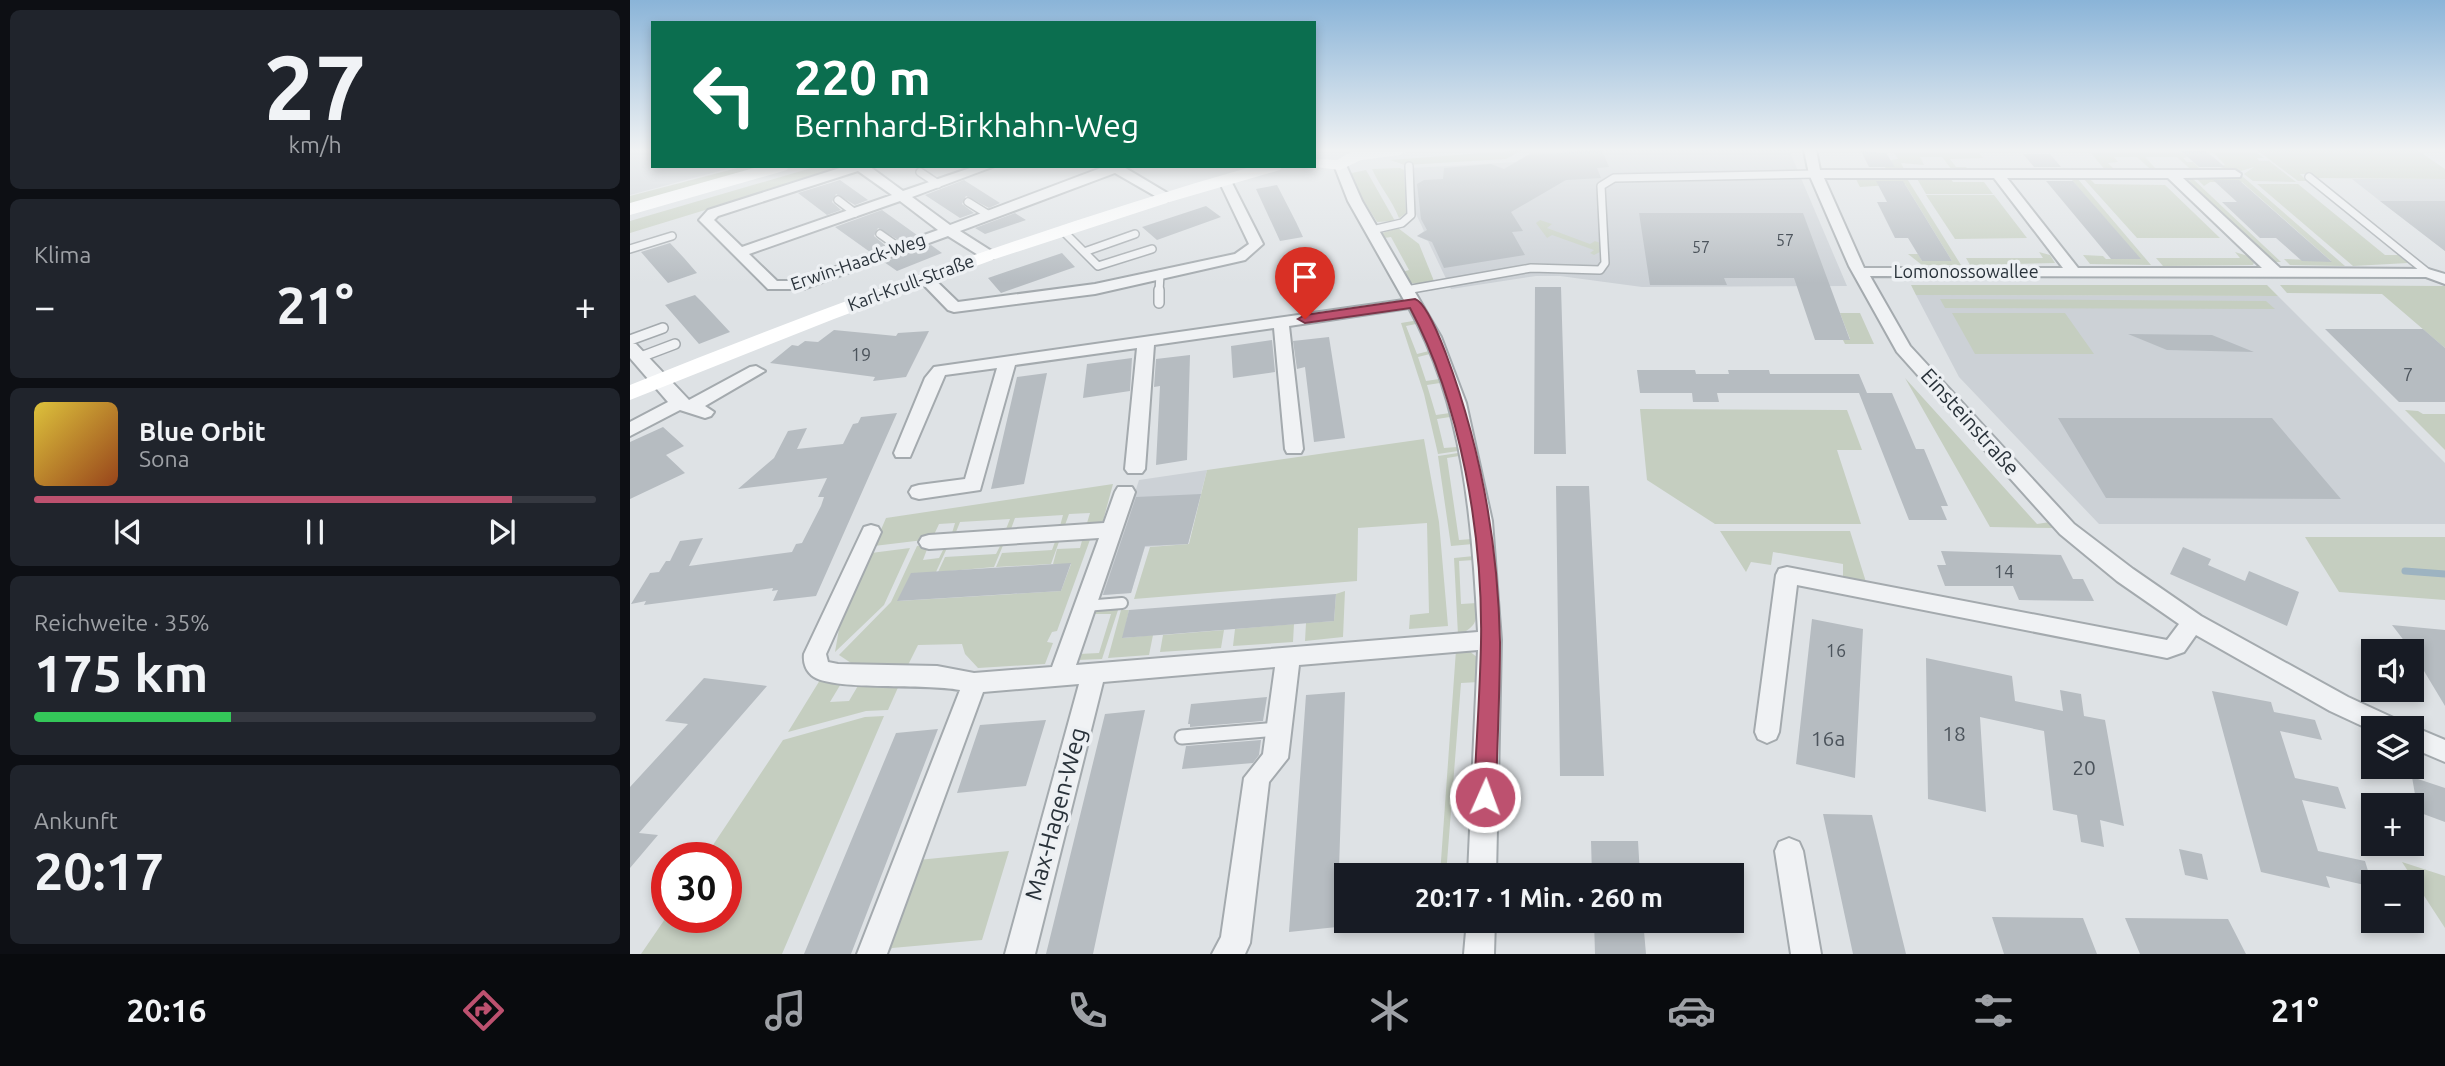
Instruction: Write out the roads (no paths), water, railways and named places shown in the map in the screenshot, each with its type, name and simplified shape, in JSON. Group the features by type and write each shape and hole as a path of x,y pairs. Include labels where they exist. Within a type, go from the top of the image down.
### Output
{"street":[{"path":"630,209 681,195"},
{"name":"Erwin-Haack-Weg","path":"771,195 713,213 706,220 773,286 785,288 819,279 1042,195"},
{"name":"Erwin-Haack-Weg","path":"898,195 988,255"},
{"path":"739,253 908,195"},
{"path":"1163,195 1167,197"},
{"name":"Karl-Krull-Straße","path":"630,393 988,255 1176,195"},
{"path":"925,278 954,307 1095,289 1240,257 1255,244 1231,195"},
{"path":"1348,195 1355,201 1433,337 1457,403 1482,522 1490,640 1482,863"},
{"name":"Einsteinstraße","path":"1826,195 1858,272 1903,348 2067,529 2125,575 2193,622 2365,716"},
{"name":"Lomonossowallee","path":"2013,195 2073,271"},
{"path":"2193,195 2276,273"},
{"name":"Lomonossowallee","path":"1858,272 2428,273"},
{"path":"2428,273 2445,279"},
{"path":"903,453 936,374 946,370 1281,322 1410,297"},
{"path":"1281,322 1294,449"},
{"path":"1135,469 1146,342"},
{"path":"634,353 658,380 691,407"},
{"path":"919,492 973,485 1007,362"},
{"path":"630,430 691,407 756,371"},
{"path":"1060,677 1125,492"},
{"path":"929,542 1111,530"},
{"path":"871,532 815,654 815,663 821,670 838,674 937,676 974,683 1490,640"},
{"path":"1767,732 1787,575 2168,649 2176,646 2193,622"},
{"path":"1227,954 1235,943 1257,778 1275,758 1288,657"},
{"name":"Max-Hagen-Weg","path":"1020,954 1093,674"},
{"path":"873,954 974,683"},
{"path":"2424,742 2445,751"},
{"path":"1789,851 1806,954"},
{"path":"1479,954 1480,933"}],"lane":[{"path":"1372,230 1402,223 1411,215 1410,195"},
{"path":"1410,297 1531,268 1600,270 1605,263 1601,195"},
{"path":"2331,195 2428,273"},
{"path":"838,200 855,213"},
{"path":"968,202 989,215"},
{"path":"1063,230 1095,265 1102,266 1152,249"},
{"path":"880,234 900,248"},
{"path":"1084,252 1135,234"},
{"path":"630,250 672,236"},
{"path":"1159,303 1160,274"},
{"path":"630,340 663,328"},
{"path":"634,353 675,344"},
{"path":"1085,606 1122,603"},
{"path":"1182,737 1279,729"}],"waterway":[{"path":"2405,571 2445,574"}]}
